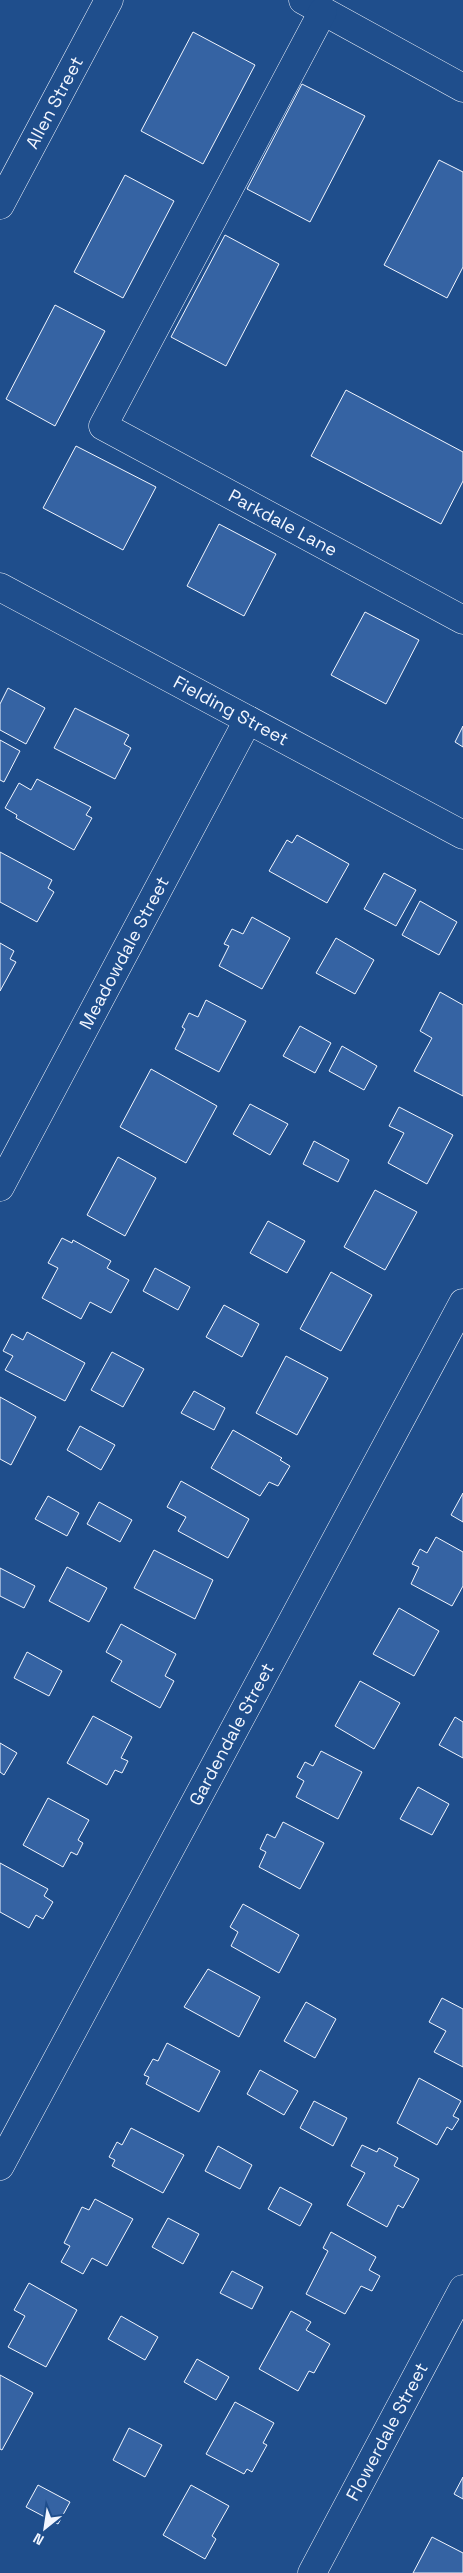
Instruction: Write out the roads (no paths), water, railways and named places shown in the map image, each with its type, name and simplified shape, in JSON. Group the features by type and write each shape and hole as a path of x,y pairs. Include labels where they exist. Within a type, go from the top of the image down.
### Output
{"street":[{"name":"Allen Street","path":"0,205 109,0"},
{"path":"313,6 463,88"},
{"name":"Parkdale Lane","path":"313,6 103,426 463,620"},
{"name":"Fielding Street","path":"0,587 463,835"},
{"name":"Meadowdale Street","path":"0,1187 248,720"},
{"name":"Gardendale Street","path":"0,2166 463,1303"},
{"name":"Flowerdale Street","path":"312,2573 463,2289"}]}
